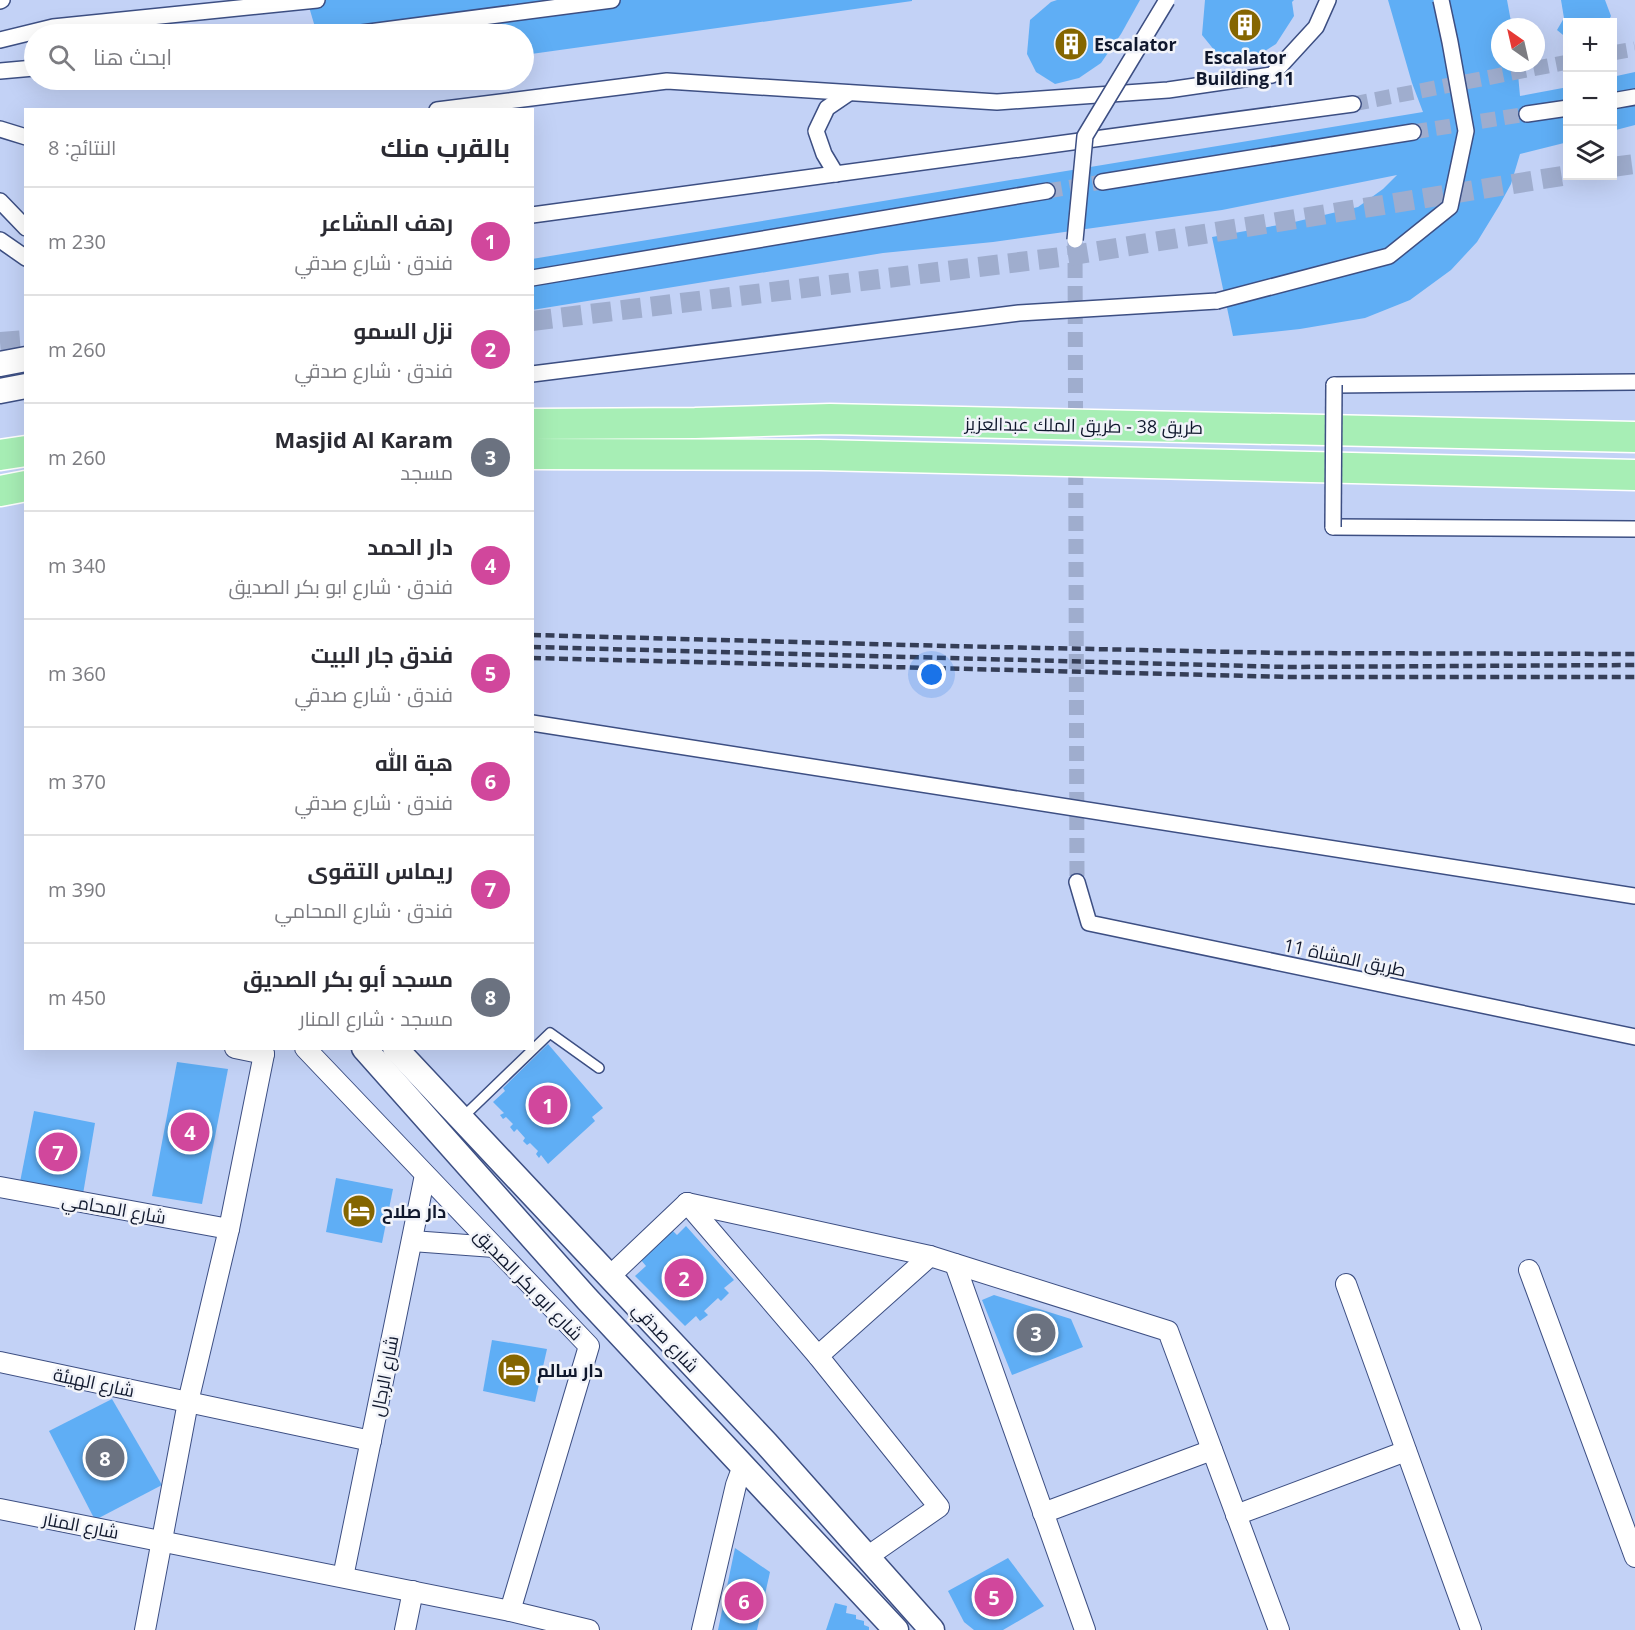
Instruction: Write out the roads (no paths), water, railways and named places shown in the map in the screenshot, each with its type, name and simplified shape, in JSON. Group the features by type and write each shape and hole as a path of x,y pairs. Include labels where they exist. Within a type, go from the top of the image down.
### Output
{"main road":[{"name":"طريق 38 - طريق الملك عبدالعزيز","path":"534,424 830,419 1635,437"},
{"path":"0,455 24,451"},
{"name":"طريق 38 - طريق الملك عبدالعزيز","path":"534,454 820,455 1635,475"},
{"path":"0,491 24,486"}],"street":[{"path":"82,24 317,0"},
{"path":"430,24 612,0"},
{"path":"1075,240 1085,136 1167,0"},
{"path":"453,108 667,81 997,102 1168,90 1272,75 1316,27 1328,0"},
{"path":"534,374 1018,313 1216,301 1389,256 1450,207 1466,131 1441,0"},
{"path":"0,39 24,34"},
{"path":"0,71 24,69"},
{"path":"836,174 824,154 816,131 827,108 849,93"},
{"path":"1617,100 1635,97"},
{"path":"534,215 1353,104"},
{"path":"1527,114 1563,109"},
{"path":"0,129 24,136"},
{"path":"1102,182 1413,132"},
{"path":"534,278 1047,191"},
{"path":"0,201 24,226"},
{"path":"0,240 24,257"},
{"path":"0,364 24,359"},
{"path":"1635,382 1334,385 1334,527 1635,529"},
{"path":"0,391 24,386"},
{"path":"534,723 1635,897"},
{"name":"طريق المشاة 11","path":"1077,882 1089,923 1635,1037"},
{"path":"145,1630 188,1402 270,1052 252,1050"},
{"name":"شارع ابو بكر الصديق","path":"307,1050 589,1346 510,1611"},
{"name":"شارع صدقي","path":"366,1050 587,1299 896,1630"},
{"name":"شارع صدقي","path":"397,1050 766,1443 932,1630"},
{"name":"شارع الرجال","path":"343,1577 425,1175"},
{"name":"شارع المحامي","path":"0,1187 229,1229"},
{"path":"587,1299 687,1203"},
{"path":"687,1203 930,1256 1168,1331 1279,1630"},
{"path":"687,1203 818,1356 939,1507 867,1557"},
{"path":"412,1241 494,1247"},
{"path":"818,1356 930,1256"},
{"path":"955,1264 1084,1630"},
{"path":"1529,1270 1635,1557"},
{"path":"1346,1284 1471,1630"},
{"name":"شارع الهيئة","path":"0,1362 371,1441"},
{"path":"702,1630 736,1485 743,1466 766,1443"},
{"path":"1043,1513 1212,1450"},
{"path":"1236,1515 1406,1451"},
{"name":"شارع المنار","path":"0,1509 413,1591 589,1630"},
{"path":"405,1630 413,1591"}],"lane":[{"path":"534,1048 550,1033 599,1068"},
{"path":"461,1119 532,1050"}],"tunnel":[{"path":"1617,52 1635,49"},
{"path":"1353,104 1563,63"},
{"path":"1413,132 1527,114"},
{"path":"1617,166 1635,164"},
{"path":"534,321 1061,257 1563,176"},
{"path":"1047,191 1102,182"},
{"path":"1075,240 1077,882"},
{"path":"0,342 24,340"}],"railway":[{"path":"534,635 1287,653 1635,654"},
{"path":"534,647 1288,667 1635,665"},
{"path":"534,658 1290,677 1635,677"}],"place":[{"name":"Escalator Building 11","path":"1245,25"},
{"name":"Escalator","path":"1071,44"},
{"name":"رهف المشاعر","path":"548,1105"},
{"name":"دار الحمد","path":"190,1132"},
{"name":"ريماس التقوى","path":"58,1152"},
{"name":"دار صلاح","path":"359,1211"},
{"name":"نزل السمو","path":"684,1278"},
{"name":"Masjid Al Karam","path":"1036,1333"},
{"name":"دار سالم","path":"514,1370"},
{"name":"مسجد أبو بكر الصديق","path":"105,1458"},
{"name":"فندق جار البيت","path":"994,1597"},
{"name":"هبة الله","path":"744,1601"}]}
